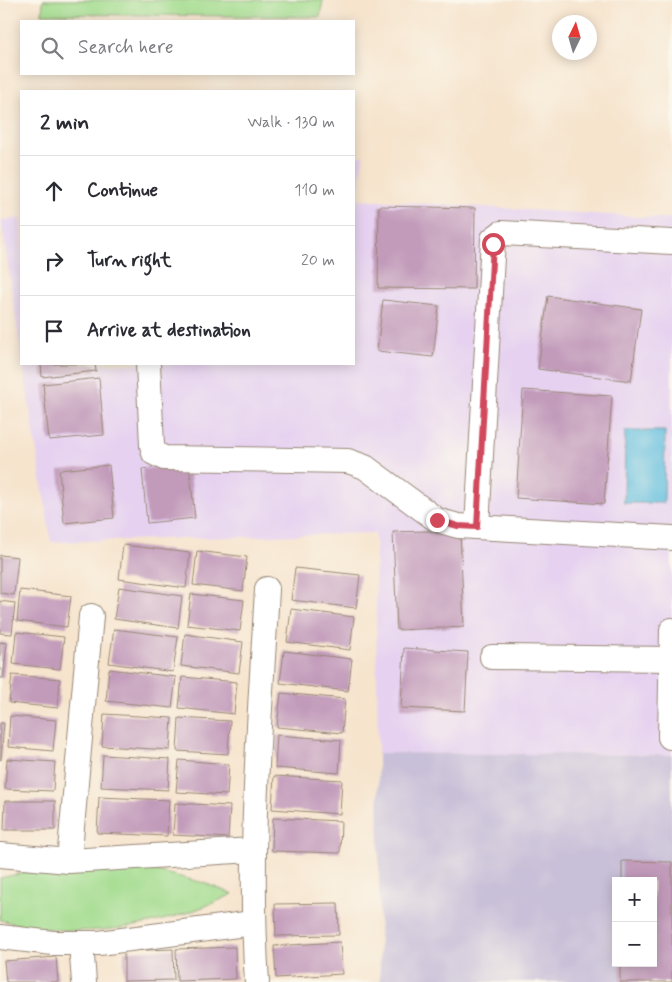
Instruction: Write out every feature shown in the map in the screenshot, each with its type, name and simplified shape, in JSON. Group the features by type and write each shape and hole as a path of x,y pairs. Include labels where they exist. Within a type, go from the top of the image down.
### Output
{"lane":[{"path":"477,527 493,239 500,233 672,242"},
{"path":"148,365 154,453 164,458 348,461 365,466 437,520 458,526 672,538"},
{"path":"257,982 253,923 253,850 267,589"},
{"path":"69,861 90,616"},
{"path":"670,738 672,630"},
{"path":"492,657 672,659"},
{"path":"0,855 69,861 253,850"},
{"path":"0,937 53,943 99,943 253,923"},
{"path":"81,943 84,982"}],"shaded area":[{"path":"355,156 363,156 357,199 672,219 672,755 378,753 375,533 51,542 23,365 355,365"},
{"path":"20,218 20,345 1,220"},
{"path":"378,753 672,755 672,982 380,982"}],"green space":[{"path":"43,0 323,0 320,17 42,14"},
{"path":"55,866 145,868 204,883 233,894 176,916 148,924 119,928 60,930 0,920 0,878"}],"water":[{"path":"625,431 665,431 664,503 624,503"}],"building":[{"path":"379,206 475,208 474,289 378,288"},
{"path":"548,296 641,309 631,381 538,369"},
{"path":"383,300 439,306 433,357 377,351"},
{"path":"41,365 95,365 96,371 42,377"},
{"path":"99,378 104,435 49,440 43,384"},
{"path":"523,390 612,396 604,504 516,498"},
{"path":"189,464 195,518 147,523 142,469"},
{"path":"109,465 114,518 64,523 59,470"},
{"path":"460,530 464,627 397,630 393,532"},
{"path":"123,545 190,553 186,588 119,579"},
{"path":"197,551 247,557 243,591 193,585"},
{"path":"0,555 18,557 14,595 0,593"},
{"path":"295,568 360,575 356,608 291,600"},
{"path":"119,587 182,596 178,628 114,619"},
{"path":"20,590 71,596 67,627 17,621"},
{"path":"191,594 244,600 240,631 187,625"},
{"path":"0,601 15,603 12,634 0,633"},
{"path":"291,609 354,617 350,650 287,642"},
{"path":"114,629 178,637 173,672 109,663"},
{"path":"16,632 64,637 60,669 13,664"},
{"path":"185,634 243,642 239,673 181,666"},
{"path":"0,642 7,643 3,678 0,678"},
{"path":"404,648 468,652 465,711 401,708"},
{"path":"284,651 352,659 348,691 280,683"},
{"path":"109,669 176,677 172,708 106,701"},
{"path":"12,675 60,679 58,708 9,703"},
{"path":"182,677 237,682 234,714 179,708"},
{"path":"281,693 345,699 342,733 277,727"},
{"path":"104,714 172,718 170,750 102,746"},
{"path":"10,716 56,720 53,751 8,747"},
{"path":"179,718 230,721 228,754 177,751"},
{"path":"0,723 4,723 1,760 0,760"},
{"path":"277,735 341,740 339,773 275,768"},
{"path":"103,755 170,759 168,790 101,787"},
{"path":"7,759 55,762 53,791 5,789"},
{"path":"179,760 229,764 227,795 176,792"},
{"path":"274,776 342,780 340,814 272,809"},
{"path":"99,797 169,800 167,836 97,833"},
{"path":"5,801 55,801 55,830 4,830"},
{"path":"175,803 230,806 228,838 173,835"},
{"path":"273,818 341,821 340,853 272,851"},
{"path":"622,861 672,862 672,982 620,982 620,967 657,967 657,877 622,877"},
{"path":"338,903 339,935 276,936 275,904"},
{"path":"340,942 342,974 276,978 274,946"},
{"path":"235,947 236,979 177,981 176,949"},
{"path":"173,949 174,980 124,981 124,951"},
{"path":"56,957 58,982 6,982 4,961"}],"route":[{"path":"437,520 458,526 477,527 493,244"}]}
